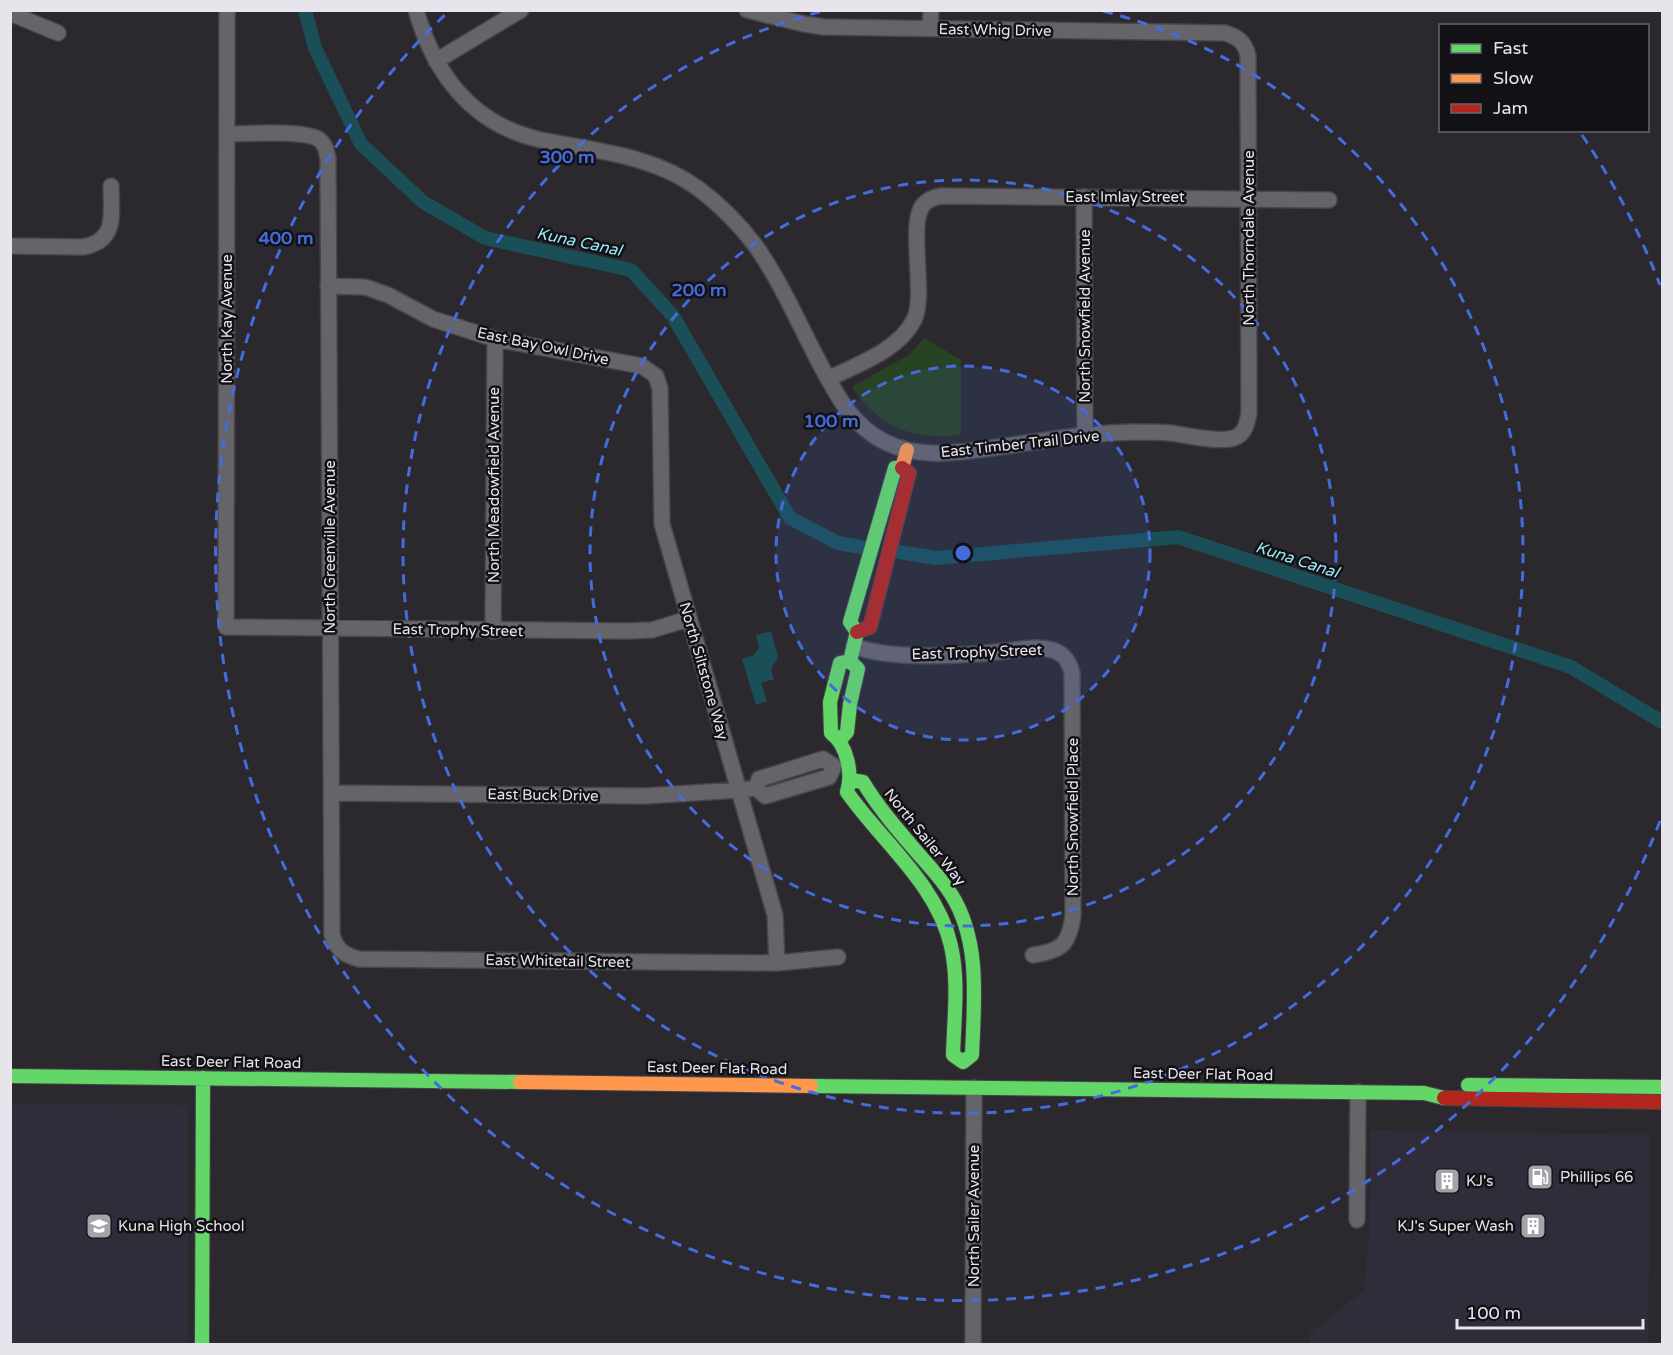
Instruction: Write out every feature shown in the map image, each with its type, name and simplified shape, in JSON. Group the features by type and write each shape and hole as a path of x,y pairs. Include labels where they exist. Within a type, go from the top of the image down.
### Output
{"main road":[{"name":"North Sailer Way","path":"902,468 907,450"},
{"name":"North Sailer Way","path":"840,740 831,733 830,702 840,663 854,646 870,627 909,473 902,468 895,468 850,622 854,646 858,669 850,704 848,732 840,740 840,764 851,780 862,782 872,799 940,879 963,918 969,938 973,976 972,1055 963,1062 968,1088"},
{"name":"East Deer Flat Road","path":"10,1076 1424,1093 1450,1099 1662,1102"},
{"path":"202,1344 203,1078"},
{"name":"East Deer Flat Road","path":"1424,1093 1452,1085 1662,1087"}],"street":[{"name":"North Kay Avenue","path":"226,10 226,627"},
{"name":"East Timber Trail Drive","path":"416,10 423,36 450,84 469,104 490,119 512,131 536,138 640,160 673,174 697,188 723,209 755,246 842,404 864,430 887,444 922,453 947,454 1085,435 1131,432 1231,439 1241,435"},
{"path":"436,61 521,10"},
{"path":"930,29 931,10"},
{"name":"East Whig Drive","path":"753,11 824,27 1225,33 1242,41"},
{"path":"10,13 58,33"},
{"name":"North Thorndale Avenue","path":"1241,435 1249,413 1248,56 1242,41"},
{"name":"North Greenville Avenue","path":"227,134 304,134 322,141 327,150 332,935 341,952"},
{"path":"10,246 83,247 102,241 111,223 111,186"},
{"name":"East Imlay Street","path":"828,379 890,347 904,334 915,318 918,300 918,220 924,204 942,195 1329,200"},
{"name":"North Snowfield Avenue","path":"1084,197 1085,435"},
{"name":"East Bay Owl Drive","path":"328,286 365,287 388,295 433,319 495,339 642,366 656,376"},
{"name":"North Meadowfield Avenue","path":"493,631 495,339"},
{"name":"North Siltstone Way","path":"656,376 660,389 662,524 775,915 777,963"},
{"name":"East Trophy Street","path":"226,627 641,631 688,619"},
{"name":"East Trophy Street","path":"854,646 892,655 976,654 1043,648 1064,655"},
{"name":"North Snowfield Place","path":"1032,955 1052,953 1064,945 1071,933 1073,916 1072,673 1064,655"},
{"name":"East Buck Drive","path":"331,793 645,796 756,788 759,779 823,759 840,764"},
{"name":"East Whitetail Street","path":"341,952 359,959 777,963 838,957"},
{"name":"North Sailer Avenue","path":"968,1088 973,1344"},
{"path":"1357,1220 1358,1092"}],"shaded area":[{"name":"Kuna High School","path":"11,1103 186,1105 188,1107 188,1344 11,1344"},
{"path":"1370,1130 1651,1135 1648,1344 1309,1344 1309,1334 1363,1291 1369,1242"}],"green space":[{"path":"924,338 961,360 961,435 927,435 900,429 887,423 876,414 853,389 853,386 910,354"}],"water":[{"path":"771,631 778,657 771,670 774,679 761,683 767,701 756,705 742,659 754,655 759,647 756,635"}],"waterway":[{"name":"Kuna Canal","path":"305,10 315,48 361,144 423,202 485,238 631,270 673,316 790,518 838,543 861,547"},
{"name":"Kuna Canal","path":"899,552 936,558 1178,537 1571,667 1662,722"}],"traffic: fast":[{"path":"850,661 857,632 850,622 895,468 902,468"},
{"path":"850,661 840,663 830,702 831,733 837,738 845,752 849,768 847,792 921,883 944,924 951,946 955,973 953,1055 963,1062"},
{"path":"840,740 847,732 850,704 858,669 850,661"},
{"path":"851,780 863,782 888,818 943,882 961,912 974,972 972,1055 963,1062"},
{"path":"10,1076 520,1082"},
{"path":"202,1344 203,1078"},
{"path":"1468,1085 1662,1087"},
{"path":"811,1086 1424,1093 1444,1098"}],"traffic: slow":[{"path":"902,468 907,450"},
{"path":"520,1082 811,1086"}],"traffic: jam":[{"path":"857,632 870,627 909,473 902,468"},
{"path":"1444,1098 1662,1102"}],"place":[{"name":"Phillips 66","path":"1540,1177"},
{"name":"KJ's","path":"1447,1181"},
{"name":"Kuna High School","path":"99,1226"},
{"name":"KJ's Super Wash","path":"1533,1226"}]}
